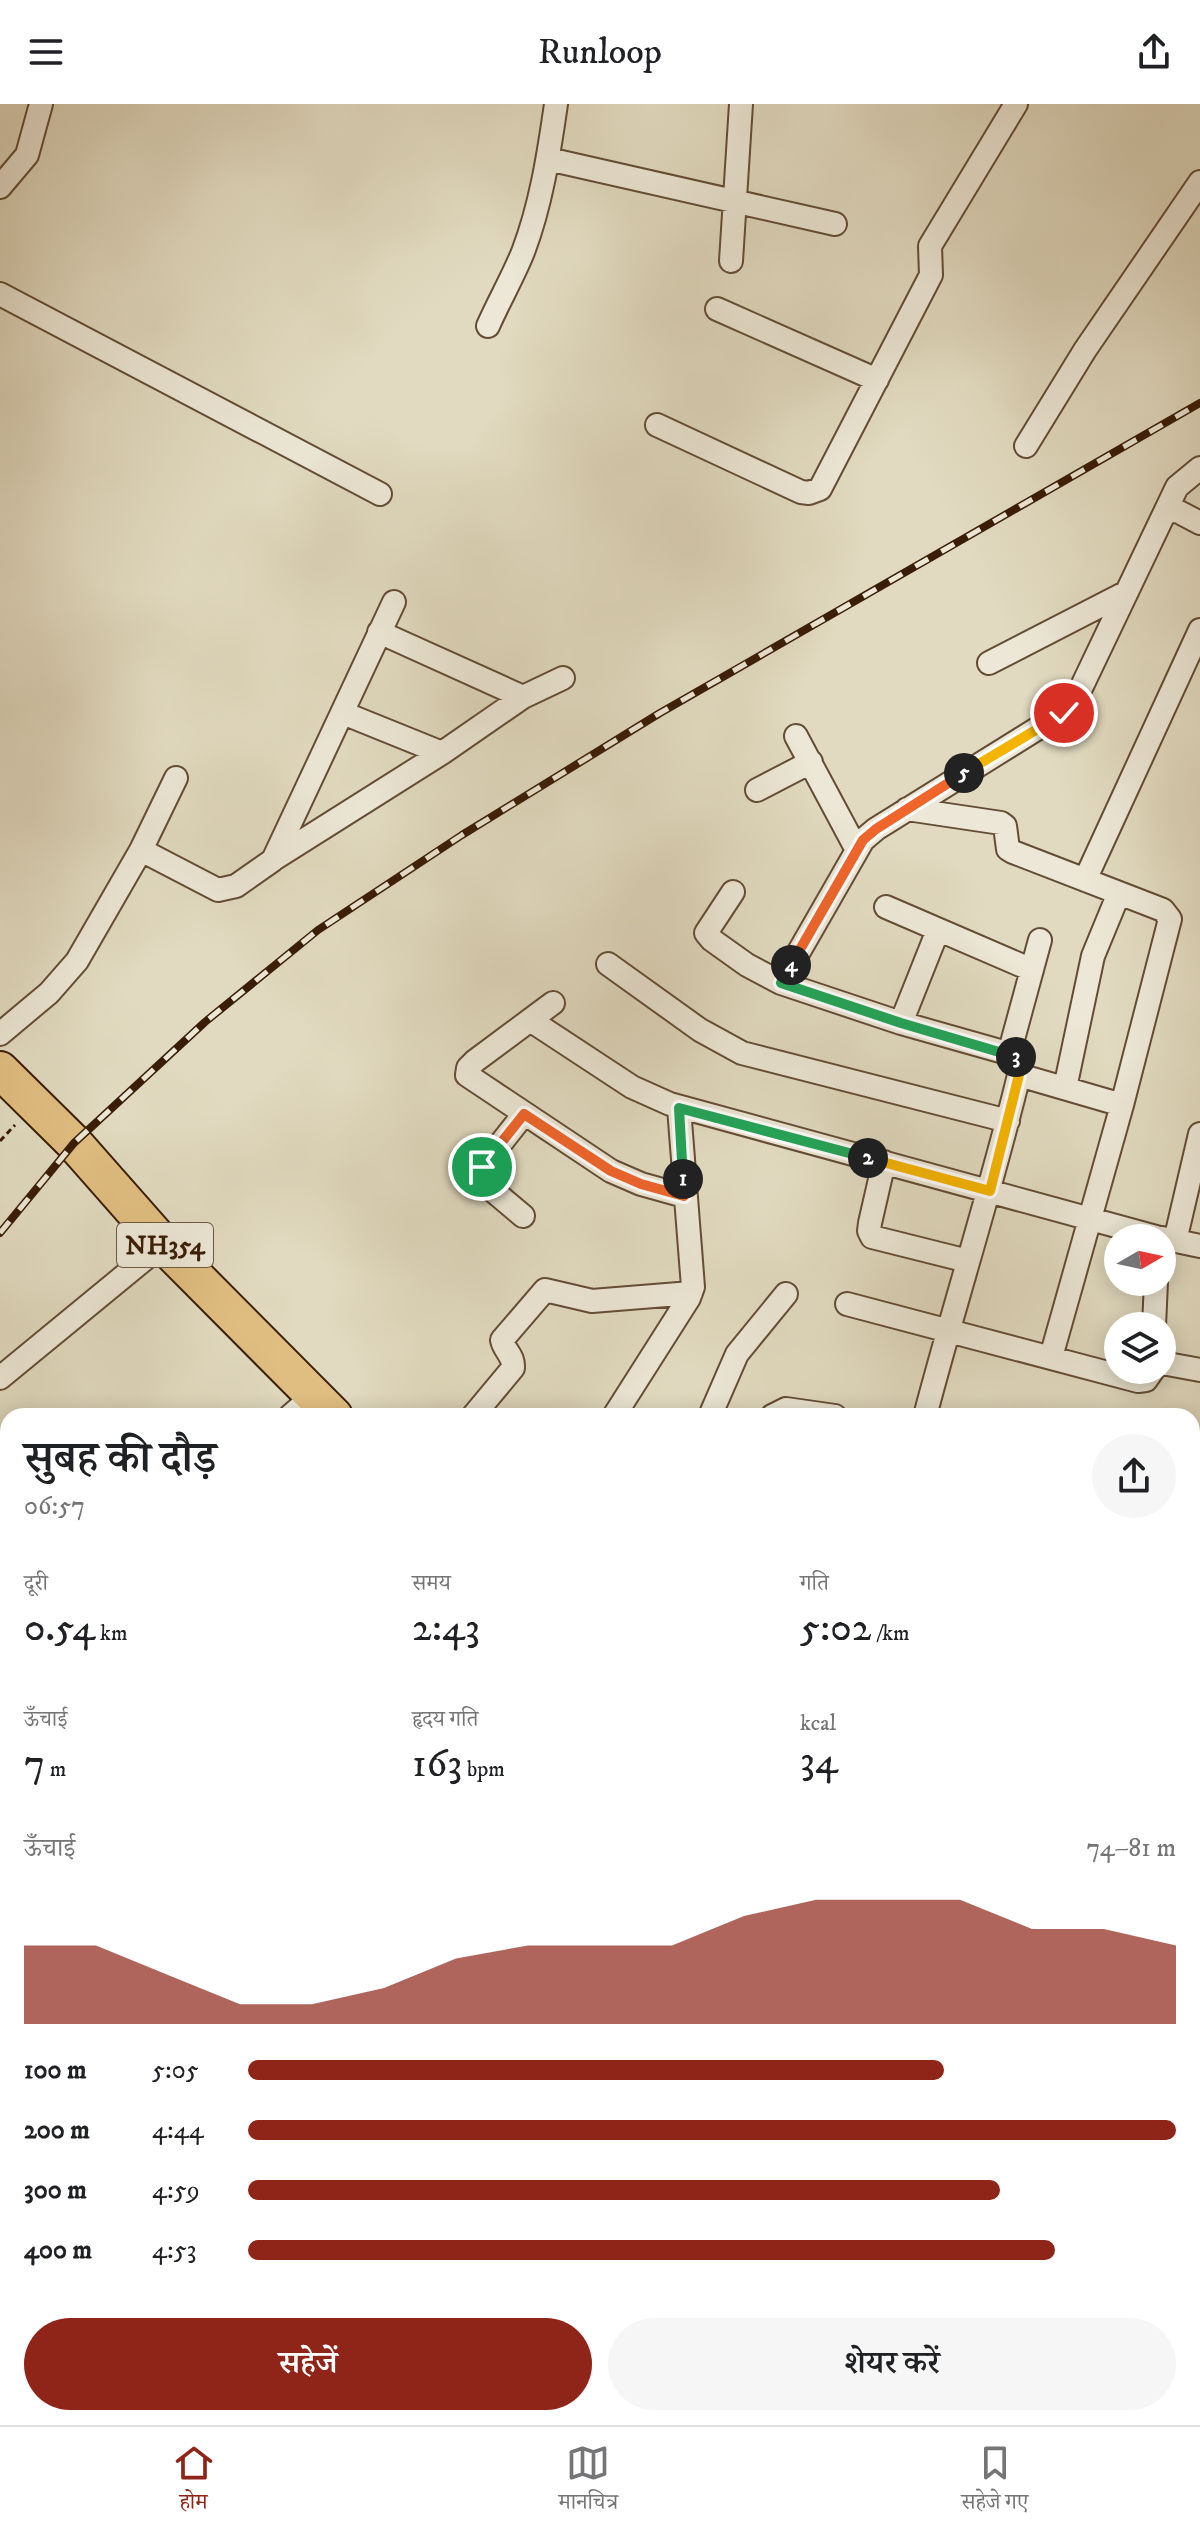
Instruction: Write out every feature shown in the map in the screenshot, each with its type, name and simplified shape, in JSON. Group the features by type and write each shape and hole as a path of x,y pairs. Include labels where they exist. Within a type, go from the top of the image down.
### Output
{"highway":[{"name":"NH354","path":"0,1070 74,1143 311,1408"}],"street":[{"path":"0,187 27,155 41,104"},
{"path":"488,326 523,253 548,159 556,104"},
{"path":"731,261 741,104"},
{"path":"657,425 801,492 820,489 931,275 930,246 1016,104"},
{"path":"548,159 835,224"},
{"path":"1026,446 1085,350 1200,182"},
{"path":"0,294 380,494"},
{"path":"717,309 877,380"},
{"path":"781,983 863,840 907,809 1072,707 1177,487 1200,468"},
{"path":"1166,510 1179,512 1200,523"},
{"path":"989,663 1127,592"},
{"path":"273,860 394,602"},
{"path":"1085,880 1200,630"},
{"path":"379,632 523,697"},
{"path":"141,850 218,890 236,886 523,697 563,678"},
{"path":"343,713 442,753"},
{"path":"796,736 857,850"},
{"path":"757,790 811,762"},
{"path":"0,1034 49,993 77,961 141,850 176,778"},
{"path":"907,809 1001,823 1005,826 1008,849 1163,910 1170,919 1122,1105 1051,1357"},
{"path":"733,892 706,933 747,965 781,983 901,1023 1009,1054 1019,1060 1019,1075 990,1191 927,1408"},
{"path":"1065,1088 1093,956 1119,893"},
{"path":"886,907 1032,970"},
{"path":"901,1023 938,930"},
{"path":"1009,1054 1040,940"},
{"path":"608,964 700,1030 742,1053 1008,1121"},
{"path":"553,1003 475,1061 468,1068 467,1075 611,1171 641,1184 684,1196"},
{"path":"530,1020 632,1087 679,1108 1104,1225"},
{"path":"1019,1075 1122,1105"},
{"path":"619,1408 691,1293 693,1275 679,1108"},
{"path":"523,1216 478,1178 482,1167 524,1114"},
{"path":"1167,1224 1200,1134"},
{"path":"884,1162 870,1223 872,1237 968,1261"},
{"path":"1176,1242 1200,1246"},
{"path":"0,1378 163,1244"},
{"path":"480,1408 513,1368 512,1355 503,1346 502,1340 545,1290 592,1301 691,1293"},
{"path":"713,1408 737,1354 786,1294"},
{"path":"847,1304 1104,1372"},
{"path":"1176,1366 1200,1370"}],"railway":[{"path":"0,1233 74,1143 205,1022 318,930 462,835 660,713 1200,403"}],"route":[{"path":"482,1167 524,1114 611,1171 641,1184 684,1196 679,1108 990,1191 1021,1066 1014,1055 901,1023 781,983 863,840 969,770 1064,713"}]}
